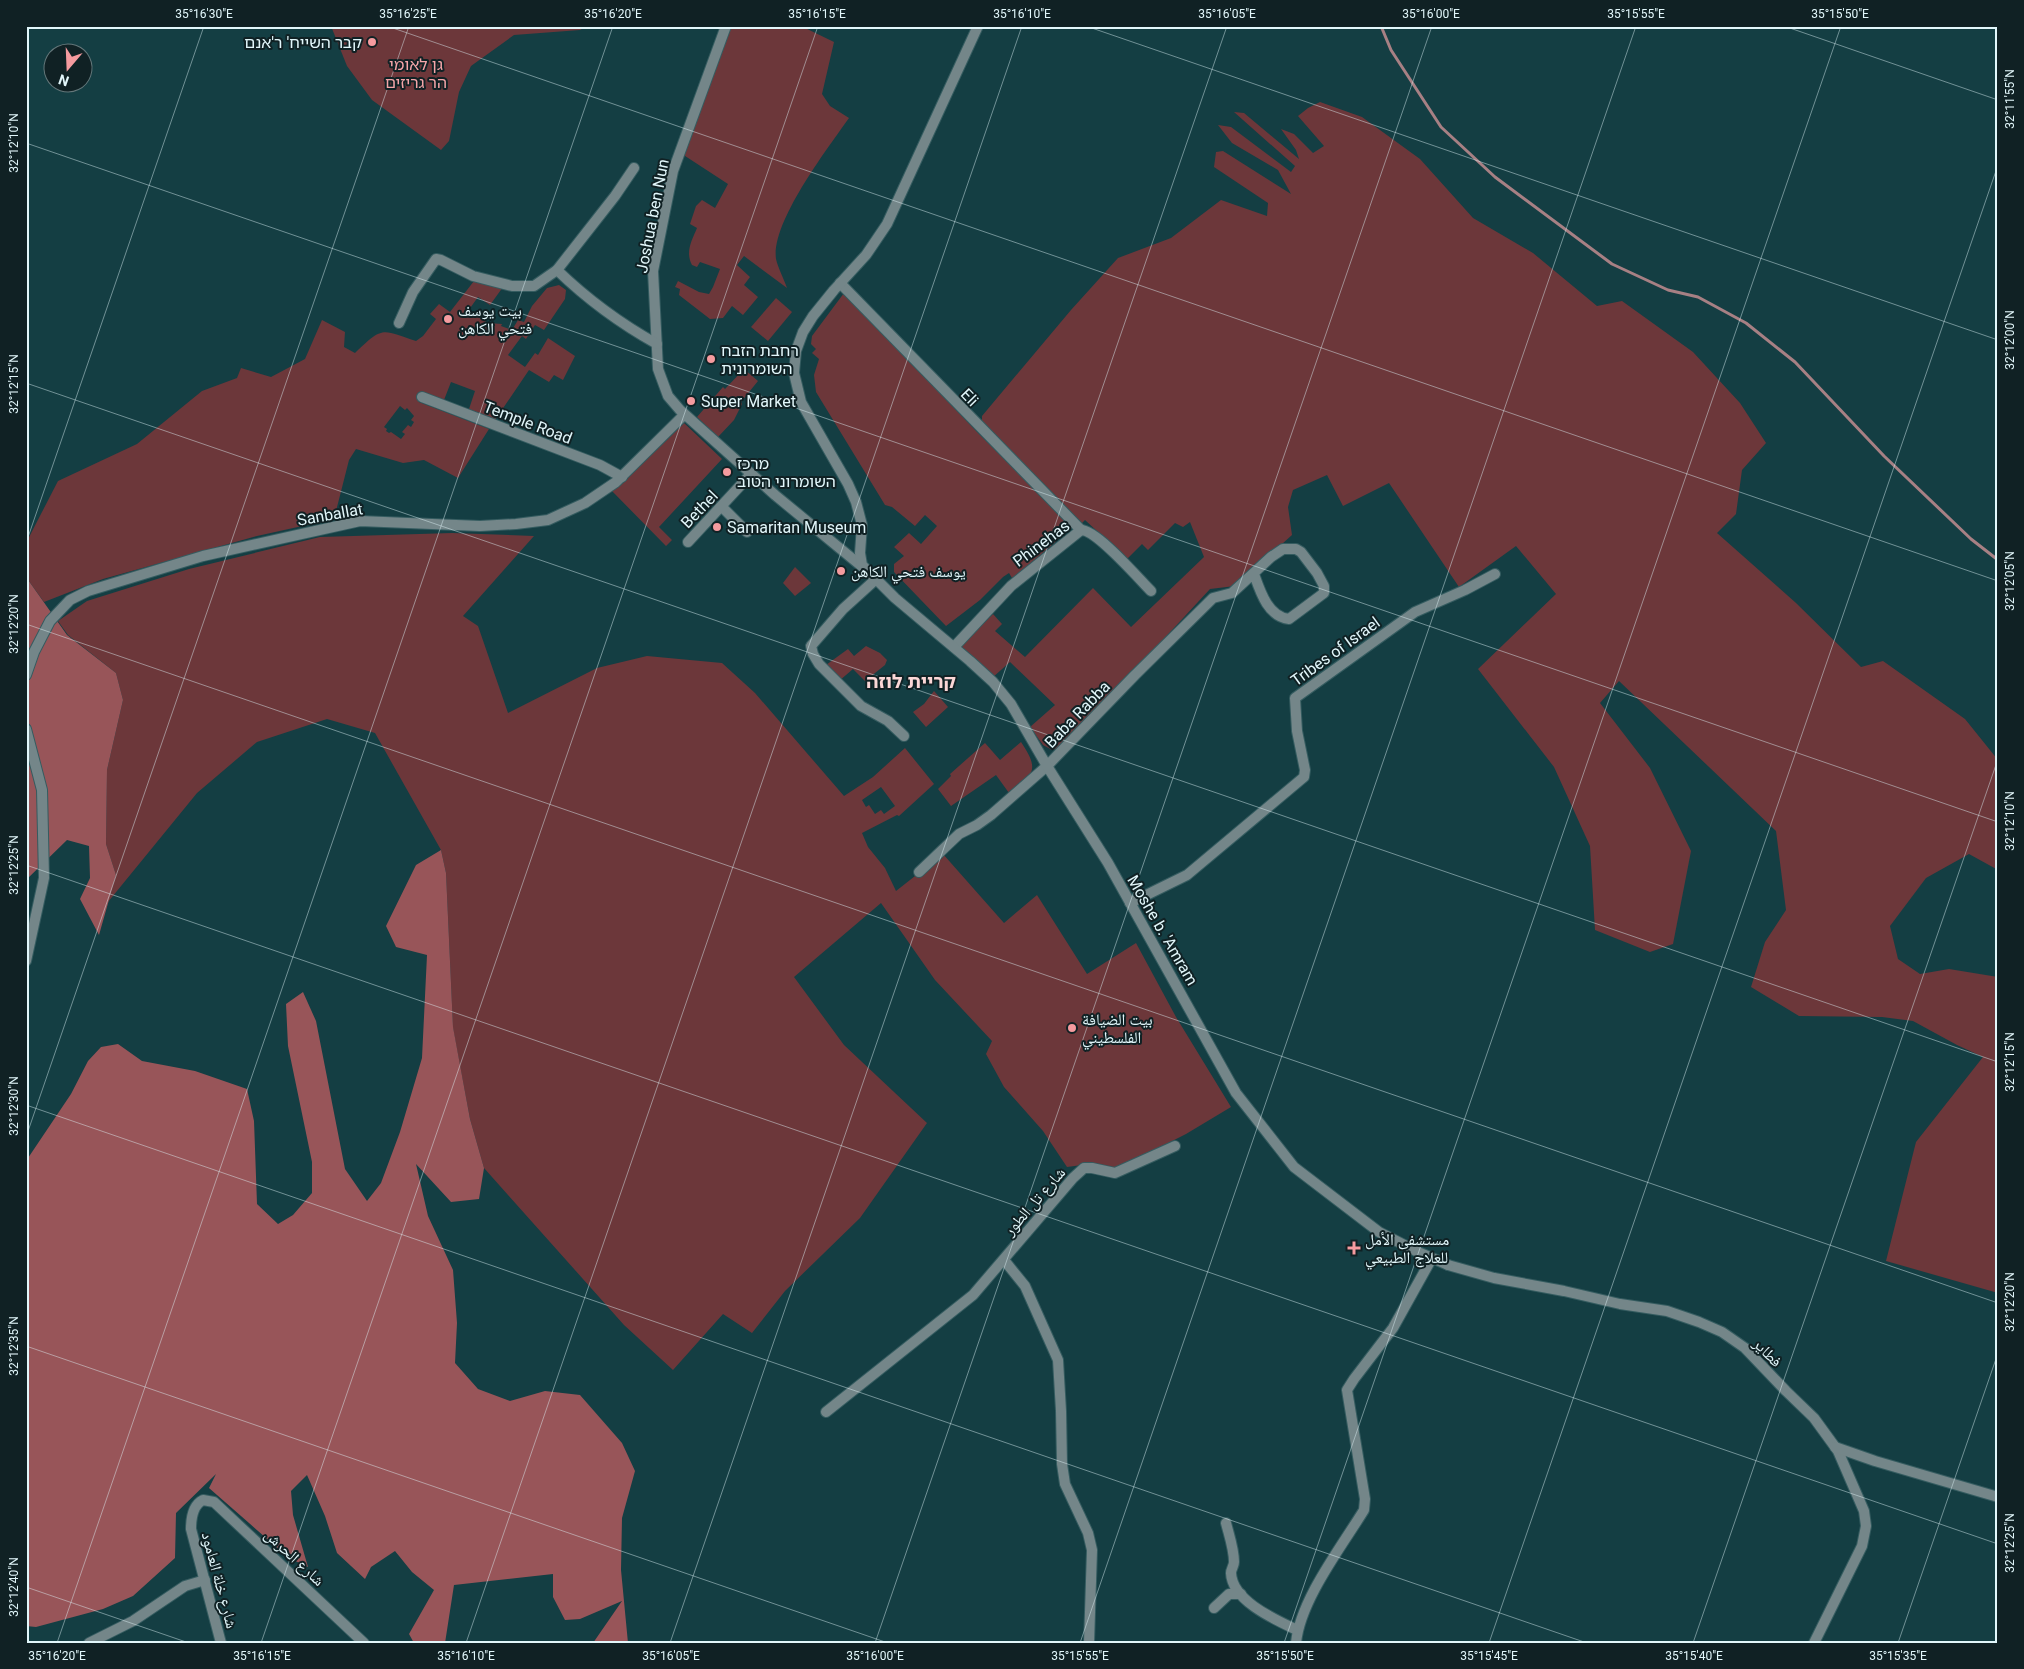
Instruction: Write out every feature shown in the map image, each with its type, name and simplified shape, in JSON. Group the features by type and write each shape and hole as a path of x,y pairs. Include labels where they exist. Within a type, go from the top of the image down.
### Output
{"street":[{"name":"Joshua ben Nun","path":"726,26 673,171 653,271 658,369 664,387 684,414 751,474 865,569 875,580"},
{"path":"865,569 860,560 862,525 855,498 806,413 796,388 794,373 796,351 803,332 818,309 866,255 886,224 978,26"},
{"path":"399,324 414,292 436,260 441,260 473,276 512,286 534,286 557,270 615,196 634,168"},
{"path":"557,270 589,299 635,332 657,344"},
{"name":"Eli","path":"840,283 1081,530"},
{"name":"Temple Road","path":"422,398 600,466 622,477"},
{"name":"Sanballat","path":"26,675 34,652 50,620 70,600 88,591 203,556 360,521 480,526 548,520 586,503 622,477 684,414"},
{"name":"Bethel","path":"688,542 751,474"},
{"path":"722,507 747,532"},
{"name":"Phinehas","path":"954,647 1010,586 1081,530 1087,530 1101,541 1151,592"},
{"name":"Baba Rabba","path":"919,872 959,834 991,815 1047,766 1213,598 1232,593 1271,557 1283,549 1296,549 1301,552 1318,573 1324,586 1324,593 1289,619 1284,618 1277,615 1270,607 1254,574"},
{"name":"Tribes of Israel","path":"1130,903 1187,874 1304,777 1305,770 1297,731 1295,698 1415,612 1495,574"},
{"path":"875,580 843,609 811,646 819,664 861,706 888,721 904,736"},
{"name":"Moshe b. 'Amram","path":"875,580 982,671 1006,698 1096,843 1236,1093 1294,1167 1305,1178 1379,1232 1448,1264"},
{"path":"26,729 42,790 44,878 26,961"},
{"name":"شارع تل الطور","path":"1004,1260 1084,1168 1115,1173 1175,1146"},
{"path":"1296,1643 1298,1630 1319,1580 1364,1510 1365,1499 1347,1390 1354,1378 1393,1328 1432,1258"},
{"path":"826,1412 974,1295 1004,1260 1025,1286 1058,1360 1062,1411 1062,1464 1065,1484 1070,1499 1088,1533 1092,1550 1089,1643"},
{"name":"فطاير","path":"1448,1264 1494,1278 1620,1304 1667,1311 1688,1317 1711,1327 1736,1342 1758,1360 1777,1382 1818,1422 1835,1447 1864,1511 1866,1531 1862,1546 1814,1643"},
{"path":"1835,1447 1998,1498"},
{"name":"شارع خلة العامود","path":"203,1500 195,1507 191,1529 221,1643"},
{"name":"شارع الحرش","path":"203,1500 214,1502 364,1643"},
{"path":"1226,1523 1234,1562 1231,1573 1234,1585 1251,1604 1274,1619 1298,1630"},
{"path":"89,1643 133,1621 185,1586 205,1580"},
{"path":"1214,1608 1229,1594 1242,1594"}],"green space":[{"name":"גן לאומי הר גריזים","path":"331,26 587,26 580,30 514,35 471,66 459,92 449,141 441,150 372,100 347,66"},
{"path":"731,26 801,26 834,42 822,94 830,106 849,118 815,166 791,206 782,226 777,244 776,259 787,288 744,256 737,265 750,277 744,285 758,297 743,315 732,306 723,318 710,319 679,295 680,289 675,287 678,281 699,292 709,294 713,287 720,269 700,262 697,267 692,265 689,251 697,228 690,224 696,206 702,200 715,208 728,184 682,154"},
{"path":"1320,102 1362,117 1420,159 1473,218 1533,253 1597,306 1622,301 1693,352 1740,403 1766,443 1742,470 1736,514 1717,533 1796,603 1861,667 1883,661 1965,719 1998,760 1998,870 1969,854 1926,878 1890,926 1898,959 1920,974 1949,969 1998,977 1998,1293 1886,1261 1916,1142 1983,1057 1913,1021 1882,1017 1799,1016 1751,987 1765,942 1786,910 1776,831 1619,681 1600,703 1650,768 1691,851 1673,944 1650,952 1595,930 1590,846 1554,767 1478,669 1556,594 1516,546 1459,587 1389,483 1343,506 1327,475 1293,490 1288,507 1292,535 1235,586 1210,589 1110,697 1059,748 1052,750 1043,745 1030,727 1055,705 1010,662 992,678 960,646 993,614 1002,624 995,631 1025,657 1093,588 1131,627 1204,557 1190,522 1183,527 1175,523 1148,550 1142,544 1127,559 1085,520 1082,523 982,424 982,416 1071,310 1118,258 1171,238 1221,200 1267,216 1268,203 1214,167 1216,152 1223,151 1291,194 1278,170 1232,143 1218,125 1231,127 1291,172 1295,166 1234,112 1244,113 1299,159 1296,150 1281,129 1294,134 1313,153 1324,146 1298,116"},
{"path":"474,281 503,287 490,305 478,297 468,311 488,323 502,324 501,326 512,330 518,320 524,322 532,306 547,288 559,285 566,290 565,299 544,330 535,325 526,339 522,336 508,355 525,367 535,353 538,355 548,338 575,356 563,380 554,375 549,382 529,370 495,420 469,409 475,391 451,382 444,400 421,394 419,402 489,429 458,478 424,460 403,463 356,449 349,460 334,519 257,536 103,579 44,602 26,577 26,543 58,481 137,444 202,391 237,378 241,368 271,377 305,359 322,320 345,332 344,347 355,353 371,338 383,332 389,332 416,341 423,336 436,319 430,314 439,304 450,312","holes":["400,406 405,410 407,408 414,416 411,420 414,422 411,427 408,425 402,432 405,434 401,439 386,431 387,429 384,427"]},
{"path":"844,293 979,434 1072,527 1017,576 1012,578 1009,573 1003,577 980,600 946,626 894,572 894,564 904,556 894,547 909,533 921,544 937,526 925,515 915,526 892,507 885,505 816,392 814,375 819,359 812,353 816,349 811,344 812,336"},
{"path":"776,298 792,312 768,341 751,327"},
{"path":"744,369 758,381 741,402 742,404 734,420 718,437 697,417 723,387 725,389"},
{"path":"684,423 722,459 659,527 672,540 666,546 611,490 633,473"},
{"path":"452,533 534,536 463,616 478,626 508,713 597,668 647,656 722,663 755,693 844,796 873,777 905,748 934,784 899,816 897,815 862,833 868,847 885,868 896,891 943,854 1004,923 1037,895 1087,974 1136,943 1176,1017 1231,1107 1186,1134 1113,1171 1082,1165 1067,1167 1043,1131 1004,1087 986,1054 992,1041 935,980 881,903 794,977 844,1045 927,1123 860,1218 785,1291 752,1333 723,1314 673,1370 624,1325 484,1168 470,1119 453,1028 446,873 441,850 375,733 327,719 257,742 197,793 108,902 116,875 106,844 107,770 123,700 116,673 68,635 58,621 87,601 189,569 320,537","holes":["881,787 895,806 884,814 881,810 875,814 869,805 866,807 862,800"]},
{"path":"795,567 811,583 795,596 783,583"},
{"path":"866,646 880,653 887,660 885,665 865,681 853,669 839,681 826,665 848,649 854,656"},
{"path":"934,691 948,707 926,727 913,712 924,704"},
{"path":"1021,742 1031,759 1032,771 1024,781 1009,793 996,775 951,806 938,789 951,776 950,774 985,743 1000,760"}],"shaded area":[{"path":"26,577 67,635 116,673 123,700 107,770 106,844 116,875 99,935 80,899 90,878 89,846 67,840 26,880"},
{"path":"441,850 446,873 453,1027 470,1119 484,1168 479,1199 451,1202 416,1164 428,1216 453,1270 457,1323 455,1363 478,1389 510,1401 545,1391 580,1395 622,1443 635,1471 622,1518 621,1570 628,1643 593,1643 622,1601 580,1619 565,1620 553,1597 553,1574 454,1585 445,1643 414,1643 409,1634 434,1590 412,1572 395,1551 371,1567 365,1579 337,1553 325,1516 307,1475 291,1491 293,1515 308,1567 289,1558 209,1488 216,1474 176,1513 175,1558 133,1596 103,1609 36,1627 26,1626 26,1161 71,1094 88,1061 101,1047 118,1044 142,1061 195,1071 247,1089 254,1121 257,1204 278,1224 293,1215 312,1193 312,1162 288,1046 286,1004 303,992 316,1021 345,1169 367,1201 381,1183 400,1132 422,1058 427,955 396,947 386,926 416,865"}],"waterway":[{"path":"1381,26 1391,50 1441,127 1495,177 1612,264 1668,290 1698,297 1746,323 1795,362 1884,456 1971,539 1998,560"}],"place":[{"name":"קבר השייח' ר'אנם","path":"372,42"},
{"name":"بيت يوسف فتحي الكاهن","path":"448,319"},
{"name":"רחבת הזבח השומרונית","path":"711,359"},
{"name":"Super Market","path":"691,401"},
{"name":"מרכז השומרוני הטוב","path":"727,472"},
{"name":"Samaritan Museum","path":"717,527"},
{"name":"يوسف فتحي الكاهن","path":"841,571"},
{"name":"بيت الضيافة الفلسطيني","path":"1072,1028"},
{"name":"مستشفى الأمل للعلاج الطبيعي","path":"1354,1248"}],"district":[{"name":"קריית לוזה","path":"911,681"}]}
